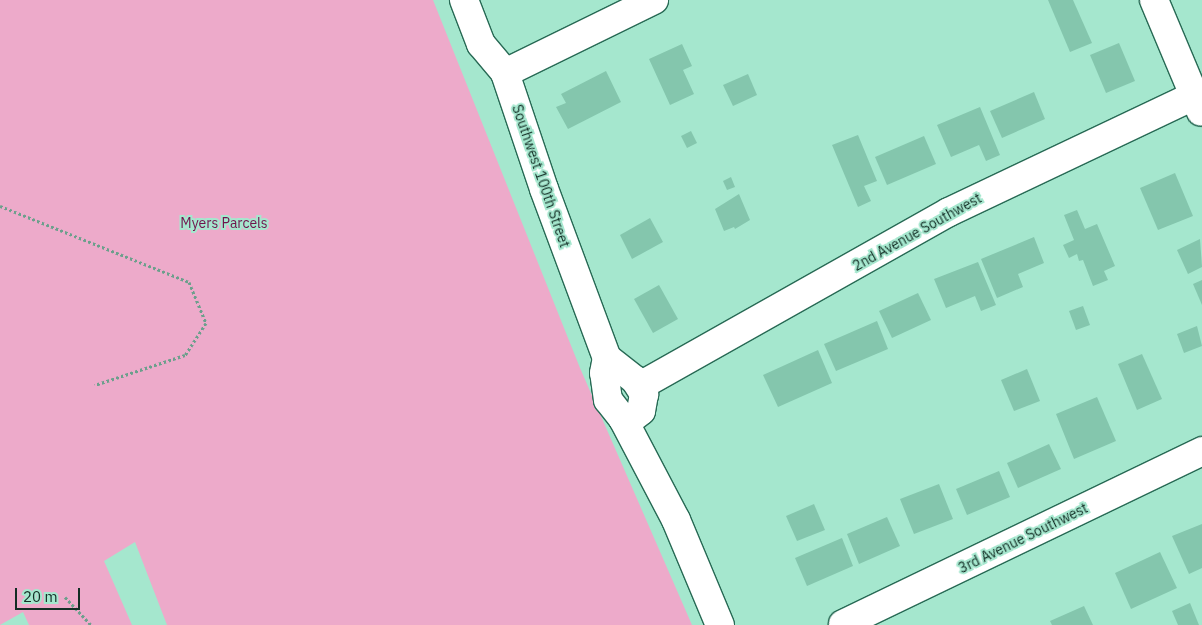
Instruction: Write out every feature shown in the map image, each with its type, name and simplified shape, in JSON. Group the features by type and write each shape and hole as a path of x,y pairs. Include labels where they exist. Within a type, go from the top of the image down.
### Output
{"street":[{"name":"Southwest 100th Street","path":"464,0 481,44 505,73 544,189 607,358 640,386"},
{"path":"505,73 654,0"},
{"path":"1154,0 1200,100"},
{"name":"2nd Avenue Southwest","path":"640,386 949,212 1200,100"},
{"name":"Southwest 100th Street","path":"607,358 604,373 608,400 623,420 676,520 720,625"},
{"path":"623,420 641,412 645,401 640,386"},
{"name":"3rd Avenue Southwest","path":"843,624 1202,451"}],"path":[{"path":"0,206 189,282 206,323 185,356 95,385"},
{"path":"65,597 91,625"}],"green space":[{"name":"Myers Parcels","path":"0,0 433,0 580,368 692,625 167,625 135,542 104,561 132,625 29,625 23,612 0,625"}],"building":[{"path":"1048,0 1073,0 1092,43 1070,52"},
{"path":"1119,43 1135,81 1106,93 1090,55"},
{"path":"682,44 692,66 683,70 694,94 670,105 649,59"},
{"path":"606,71 621,102 568,129 556,107 566,103 561,94"},
{"path":"748,74 757,95 733,106 723,85"},
{"path":"1034,92 1045,119 1002,138 990,111"},
{"path":"980,107 1000,155 986,161 979,145 951,157 937,125"},
{"path":"691,131 697,143 687,148 681,136"},
{"path":"858,135 877,181 864,186 871,201 858,207 832,145"},
{"path":"924,136 936,164 887,185 875,157"},
{"path":"1175,173 1193,216 1158,230 1140,188"},
{"path":"731,177 735,187 727,190 723,181"},
{"path":"739,194 750,220 735,229 734,227 724,231 715,209"},
{"path":"1077,210 1085,229 1097,224 1115,266 1104,271 1108,280 1093,286 1083,260 1079,261 1077,254 1069,258 1063,245 1074,240 1064,215"},
{"path":"650,218 663,242 632,259 620,235"},
{"path":"1034,237 1044,263 1018,274 1023,287 997,298 981,259"},
{"path":"1200,239 1202,267 1188,274 1177,250"},
{"path":"978,262 996,305 981,311 975,296 946,308 934,279"},
{"path":"1202,280 1202,305 1193,284"},
{"path":"659,285 678,319 653,333 634,299"},
{"path":"918,293 931,320 892,338 879,311"},
{"path":"1083,306 1090,325 1076,330 1069,311"},
{"path":"877,321 888,349 836,371 824,344"},
{"path":"1197,326 1202,346 1184,353 1177,334"},
{"path":"818,350 832,383 778,407 763,375"},
{"path":"1142,354 1162,399 1137,410 1118,364"},
{"path":"1027,369 1040,401 1014,411 1001,380"},
{"path":"1097,397 1116,441 1074,459 1056,414"},
{"path":"1049,444 1061,469 1018,488 1007,463"},
{"path":"999,471 1010,497 967,515 956,489"},
{"path":"939,484 953,519 914,534 900,499"},
{"path":"814,504 825,530 797,541 786,516"},
{"path":"887,517 900,546 859,564 847,534"},
{"path":"1202,524 1202,568 1189,574 1172,536"},
{"path":"842,538 853,566 807,586 795,558"},
{"path":"1160,552 1177,588 1131,609 1115,573"},
{"path":"1190,603 1199,625 1178,625 1172,611"},
{"path":"1084,606 1093,625 1052,625 1050,621"}]}
